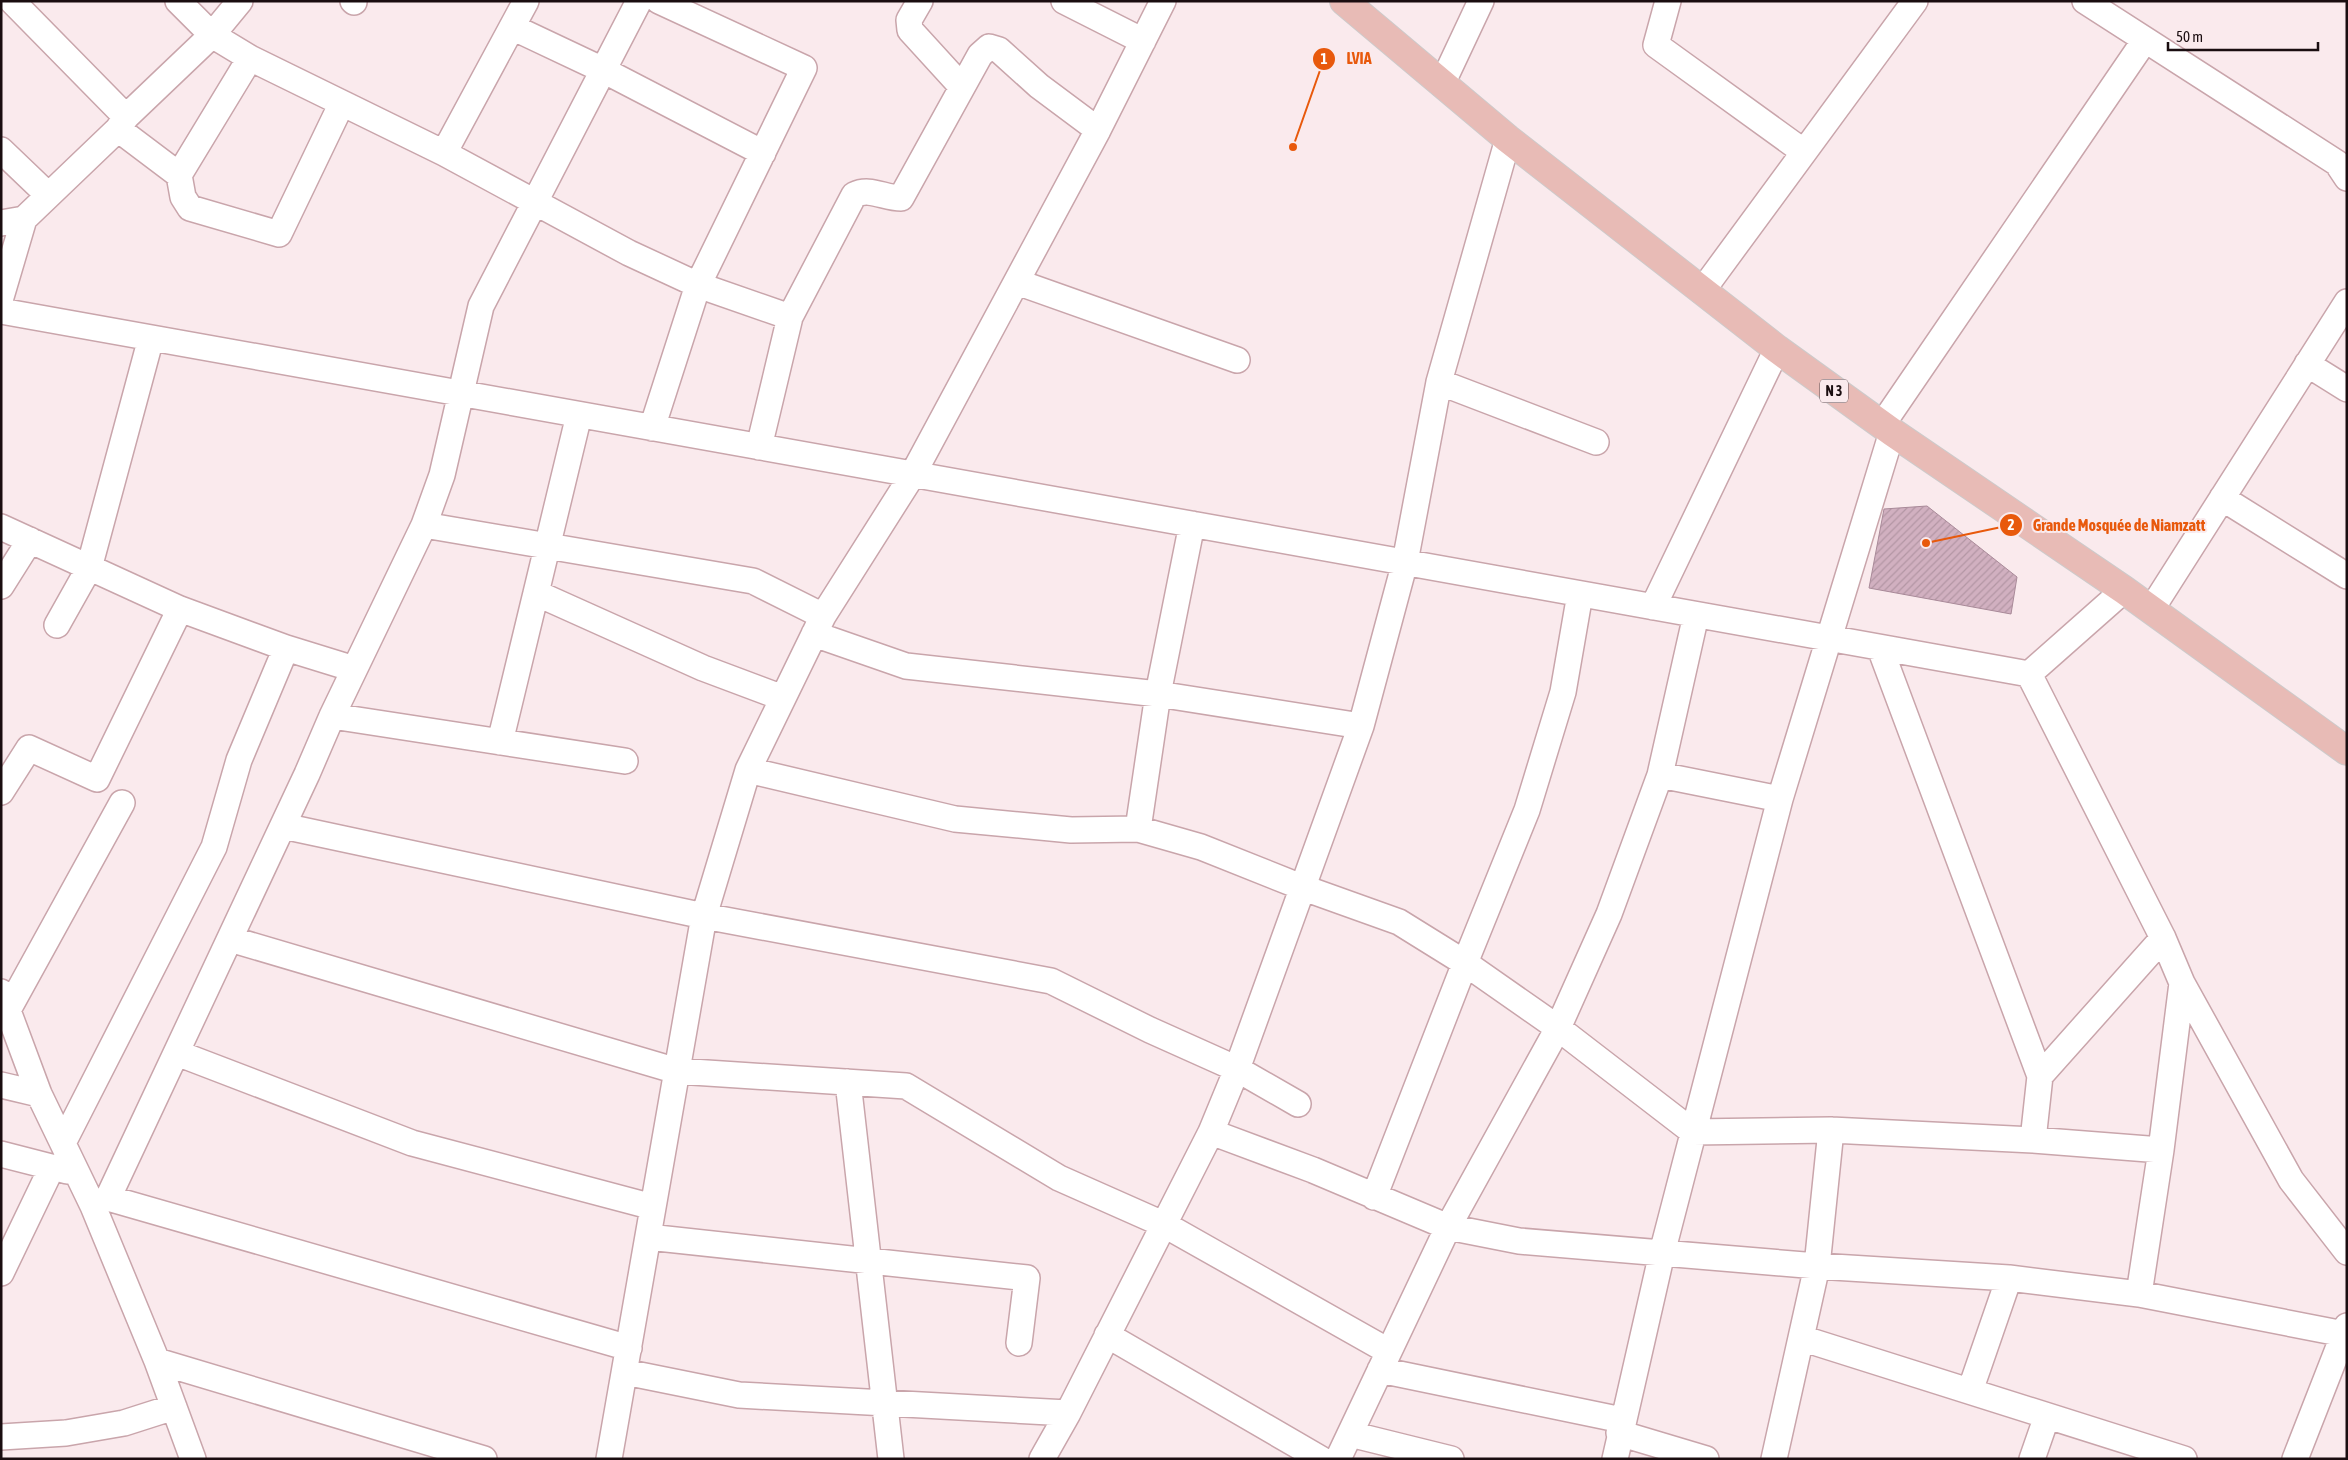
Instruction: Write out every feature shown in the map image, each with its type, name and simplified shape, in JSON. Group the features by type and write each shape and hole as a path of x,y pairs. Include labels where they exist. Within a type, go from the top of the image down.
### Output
{"main road":[{"name":"N 3","path":"1344,1 1508,139 1777,349 1887,428 2124,590 2347,751"}],"street":[{"path":"12,1 122,123 179,175 183,197 190,208 279,234 341,104"},
{"path":"178,1 212,35 250,58 444,154 628,253 698,285 790,316"},
{"path":"1,297 13,221 48,195 212,35 240,1"},
{"path":"444,154 526,1"},
{"path":"101,1202 177,1054 332,716 424,525 442,475 481,306 639,1"},
{"path":"652,428 698,285 804,68 659,1"},
{"path":"920,1 909,20 910,30 962,86"},
{"path":"1064,1 1143,41"},
{"path":"610,1459 704,916 748,770 819,625 913,474 1018,282 1163,1"},
{"path":"1442,84 1481,1"},
{"path":"1668,1 1656,45 1804,152"},
{"path":"1702,291 1915,1"},
{"path":"2085,1 2337,163 2347,178"},
{"path":"512,27 603,70 763,153"},
{"path":"1615,1459 1662,1253 1780,799 1828,638 1887,428 2145,40"},
{"path":"759,447 790,316 854,195 860,192 871,192 890,198 900,198 980,55 989,48 999,50 1039,86 1098,130"},
{"path":"179,175 250,58"},
{"path":"1048,1456 1211,1132 1237,1069 1304,888 1361,726 1405,562 1440,382 1508,139"},
{"path":"1,150 48,195"},
{"path":"1018,282 1237,360"},
{"path":"2151,610 2347,302"},
{"path":"1,311 2029,674"},
{"path":"57,625 89,568 151,338"},
{"path":"1653,607 1777,349"},
{"path":"2307,364 2347,389"},
{"path":"1440,382 1596,442"},
{"path":"500,742 579,415"},
{"path":"2222,498 2347,576"},
{"path":"1138,830 1158,694 1192,524"},
{"path":"424,525 753,581 819,625 906,666 1158,694 1361,726"},
{"path":"1,527 180,609 286,648 354,669"},
{"path":"1,586 30,540"},
{"path":"2029,674 2124,590"},
{"path":"536,593 695,664 783,698"},
{"path":"1374,1197 1527,810 1563,692 1580,594"},
{"path":"1,792 29,748 96,779 180,609"},
{"path":"1338,1459 1448,1227 1558,1028 1609,914 1660,775 1696,615"},
{"path":"64,1141 214,847 239,760 286,648"},
{"path":"1880,648 2040,1076 2033,1140"},
{"path":"2029,674 2163,938 2182,983 2291,1180 2347,1252"},
{"path":"332,716 625,761"},
{"path":"748,770 955,819 1071,830 1138,830 1201,847 1304,888 1400,922 1465,963 1558,1028 1693,1132 1831,1130 2033,1140 2161,1150"},
{"path":"1660,775 1780,799"},
{"path":"122,803 5,1001 39,1094 64,1141 78,1174 101,1202 193,1459"},
{"path":"283,826 704,916 1051,981 1150,1030 1237,1069 1298,1104"},
{"path":"2040,1076 2163,938"},
{"path":"230,939 677,1071 906,1086 1059,1178 1165,1225 1384,1361 1621,1427 1706,1459"},
{"path":"2139,1294 2161,1150 2182,983"},
{"path":"177,1054 412,1143 653,1207"},
{"path":"848,1082 891,1459"},
{"path":"1,1085 39,1094"},
{"path":"1774,1459 1817,1266 1831,1130"},
{"path":"1211,1132 1313,1170 1374,1197 1407,1208 1448,1227 1519,1240 1817,1266 2009,1278 2139,1294 2345,1330 2295,1459"},
{"path":"1,1154 78,1174"},
{"path":"1,1273 52,1167"},
{"path":"101,1202 629,1348"},
{"path":"648,1237 869,1263 1028,1278 1019,1343"},
{"path":"1970,1391 2009,1278"},
{"path":"1107,1336 1321,1459"},
{"path":"1801,1338 2184,1459"},
{"path":"158,1361 484,1459"},
{"path":"625,1372 739,1396 1068,1413"},
{"path":"1,1437 66,1433 124,1422 174,1407"},
{"path":"2032,1459 2047,1416"},
{"path":"1350,1434 1451,1459"}],"building":[{"path":"1927,506 2017,577 2011,614 1869,588 1884,509"}],"place":[{"name":"LVIA","path":"1293,147"},
{"name":"Grande Mosquée de Niamzatt","path":"1926,543"}]}
